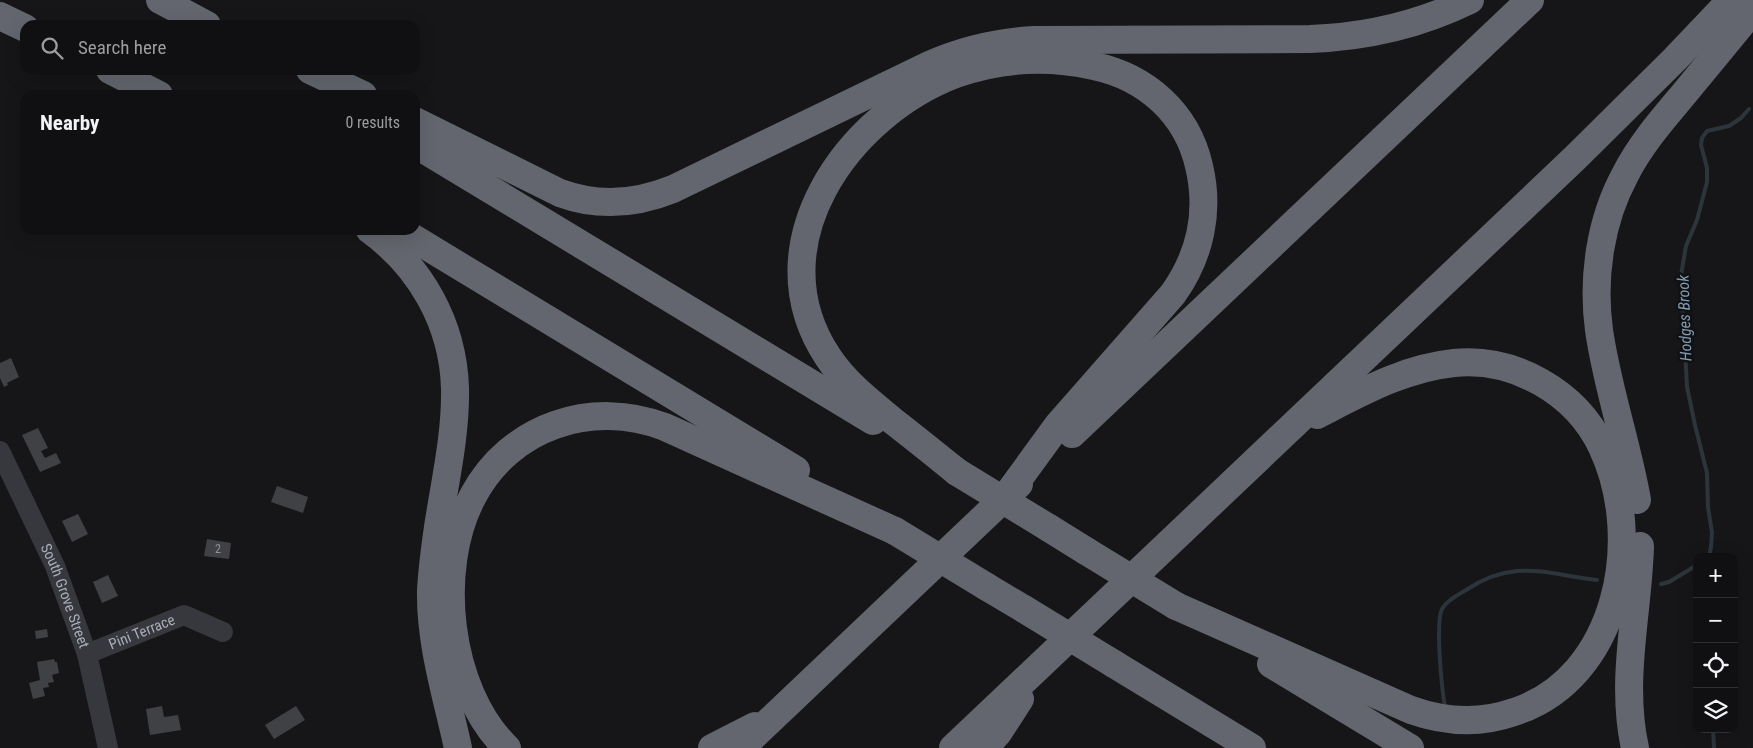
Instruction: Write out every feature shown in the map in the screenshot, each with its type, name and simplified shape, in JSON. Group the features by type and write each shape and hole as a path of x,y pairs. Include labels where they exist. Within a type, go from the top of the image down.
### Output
{"highway":[{"path":"420,123 560,193 575,198 600,202 628,201 655,196 673,189 929,65 980,47 1034,40 1310,39 1338,37 1366,34 1404,25 1430,17 1470,0"},
{"path":"741,748 1530,0"},
{"path":"953,748 1575,158 1675,59 1731,0"},
{"path":"168,4 198,20"},
{"path":"168,4 202,20"},
{"path":"1635,748 1631,728 1628,687 1639,557 1639,521 1635,492 1599,330 1597,294 1599,257 1612,203 1633,160 1663,119 1753,10"},
{"path":"0,16 20,26"},
{"path":"958,472 860,393 841,374 822,348 808,314 802,290 801,274 804,242 815,206 843,160 871,127 904,101 945,79 989,65 1034,59 1080,63 1123,74 1143,84 1166,103 1180,122 1191,142 1199,164 1204,195 1199,242 1187,272 1173,294 1058,425 1007,495"},
{"path":"120,75 149,90"},
{"path":"298,75 324,90"},
{"path":"321,75 352,90"},
{"path":"420,147 1410,748"},
{"path":"376,235 400,256 422,283 443,324 451,356 454,378 454,410 432,571 431,609 437,652 458,748"},
{"path":"408,235 1252,748"},
{"path":"1176,606 1411,710 1450,720 1489,719 1528,707 1546,698 1563,685 1592,651 1608,619 1617,585 1621,547 1620,516 1613,479 1602,448 1582,416 1560,395 1535,378 1506,368 1475,362 1444,364 1391,379 1291,428"},
{"path":"507,748 494,734 480,712 461,666 453,624 452,574 460,528 476,490 497,462 530,436 555,425 583,418 612,416 639,419 665,427 895,531"},
{"path":"984,748 998,733 1047,659"},
{"path":"1114,664 1172,704 1221,748"},
{"path":"712,748 774,716"}],"street":[{"name":"South Grove Street","path":"0,452 55,566 87,654 108,748"},
{"name":"Pini Terrace","path":"87,654 184,615 223,632"}],"building":[{"path":"11,358 19,377 7,383 8,385 4,387 0,378 0,363"},
{"path":"38,428 48,448 41,451 45,458 56,453 61,463 40,472 22,435"},
{"path":"277,486 308,497 303,513 271,502"},
{"path":"78,514 88,534 72,542 62,521"},
{"path":"207,539 231,543 229,559 204,556"},
{"path":"108,575 118,596 102,603 93,582"},
{"path":"47,629 48,637 36,639 35,631"},
{"path":"54,659 57,662 59,673 52,675 54,682 48,683 49,687 43,688 45,696 33,699 29,683 40,680 37,662"},
{"path":"162,706 164,717 178,715 181,730 150,735 146,709"},
{"path":"296,706 305,720 274,739 265,725"}],"waterway":[{"name":"Hodges Brook","path":"1710,553 1712,533 1708,507 1707,473 1687,387 1681,275 1686,246 1697,220 1707,182 1707,168 1701,145 1702,138 1707,131 1729,126 1741,118 1749,109"},
{"name":"Hodges Brook","path":"1661,584 1669,582 1693,567"},
{"name":"Hodges Brook","path":"1445,708 1439,628 1442,609 1450,600 1483,580 1515,571 1545,572 1597,580"},
{"path":"1713,733 1714,748"}]}
